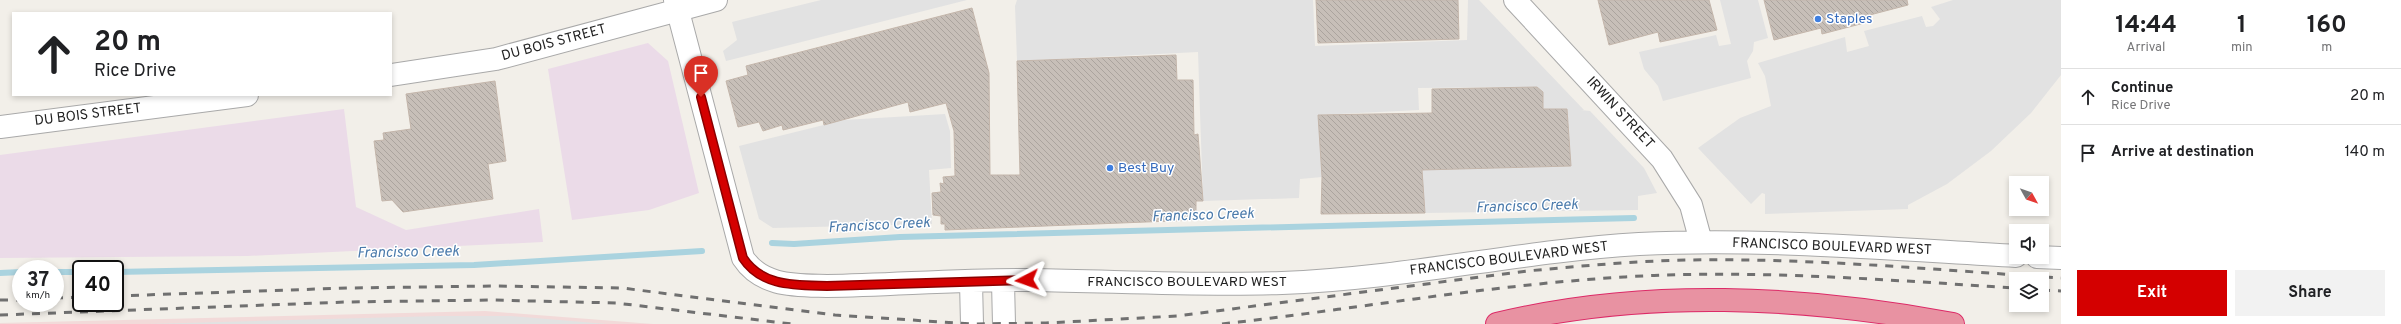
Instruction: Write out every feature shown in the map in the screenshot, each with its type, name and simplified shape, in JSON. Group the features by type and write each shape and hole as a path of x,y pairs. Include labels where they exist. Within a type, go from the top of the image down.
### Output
{"highway":[{"path":"1497,324 1525,317 1598,306 1704,301 1828,307 1953,324"}],"street":[{"name":"DU BOIS STREET","path":"392,75 496,59 676,4 716,0"},
{"name":"IRWIN STREET","path":"1515,0 1662,159 1691,205 1701,242"},
{"name":"FRANCISCO BOULEVARD WEST","path":"676,4 743,258 752,269 771,282 799,286 972,282 1285,283 1392,272 1511,256 1637,244 1701,242 1836,246 2009,256"},
{"name":"DU BOIS STREET","path":"0,127 239,96"},
{"path":"2049,258 2061,258"},
{"path":"972,282 972,324"},
{"path":"1003,282 1004,324"}],"shaded area":[{"path":"821,0 967,0 726,61 723,51 737,40 732,22"},
{"path":"1017,0 1313,0 1315,46 1467,40 1468,0 1479,0 1584,110 1581,110 1590,111 1644,168 1657,193 1638,196 1638,210 1425,213 1422,170 1571,166 1567,110 1543,109 1543,92 1536,87 1418,88 1419,110 1318,115 1322,177 1300,179 1299,198 1203,201 1198,52 1017,61 1015,6"},
{"path":"1720,0 1758,0 1768,38 1754,42 1753,51 1747,61 1751,78 1663,101 1658,86 1644,69 1639,52 1716,35 1719,46 1731,44"},
{"path":"1953,0 2061,0 2061,75 2031,113 1991,151 1947,184 1908,205 1908,209 1765,214 1765,194 1762,193 1751,204 1698,148 1740,118 1771,106 1765,76 1758,63 1845,37 1847,52 1869,46 1864,31 1922,16 1926,27 1933,26 1940,19 1931,7"},
{"path":"648,43 668,61 699,193 649,210 572,220 548,69"},
{"path":"344,109 356,207 406,230 539,209 543,242 247,256 0,258 0,155"},
{"path":"945,114 950,131 951,168 929,170 932,224 773,228 759,219 739,146 844,120"},
{"path":"485,311 653,324 0,324 0,323"},
{"path":"438,316 511,316 607,324 148,324"}],"building":[{"path":"1316,0 1458,0 1459,39 1318,43"},
{"path":"1598,0 1709,0 1717,30 1660,42 1658,32 1609,45"},
{"name":"Staples","path":"1764,0 1907,0 1908,5 1866,16 1868,22 1822,34 1821,28 1774,40"},
{"path":"972,8 989,73 990,175 1020,175 1017,61 1176,55 1177,80 1193,80 1194,135 1198,134 1203,201 1196,201 1196,220 945,230 945,224 941,224 941,216 933,215 932,193 941,192 940,183 944,184 943,177 955,176 954,131 946,103 910,112 908,102 824,125 823,120 783,130 782,125 763,131 759,122 738,127 726,81 748,75 746,66"},
{"path":"495,81 506,161 488,164 493,199 403,212 392,200 382,201 374,141 384,140 383,133 411,129 406,94"},
{"path":"1537,87 1543,92 1543,109 1567,109 1571,166 1422,170 1425,213 1321,214 1322,177 1318,115 1432,113 1432,89"}],"waterway":[{"name":"Francisco Creek","path":"772,243 794,244 900,237 1634,218"},
{"name":"Francisco Creek","path":"124,272 474,265 702,251"},
{"name":"Francisco Creek","path":"0,273 12,272"},
{"name":"Francisco Creek","path":"64,272 72,272"}],"railway":[{"path":"124,296 347,288 493,286 622,288 835,315 972,324 1046,323 1177,316 1527,271 1608,264 1690,260 1829,263 2061,278"},
{"path":"1222,324 1473,291 1624,277 1722,274 1820,276 2009,288"},
{"path":"2049,290 2061,291"},
{"path":"64,298 72,297"},
{"path":"0,300 12,300"},
{"path":"0,315 346,302 491,300 616,303 792,324"}],"place":[{"name":"Staples","path":"1818,19"},
{"name":"Best Buy","path":"1110,168"}],"route":[{"path":"701,97 743,258 755,273 771,282 799,286 827,286 1003,282 1027,280"}]}
